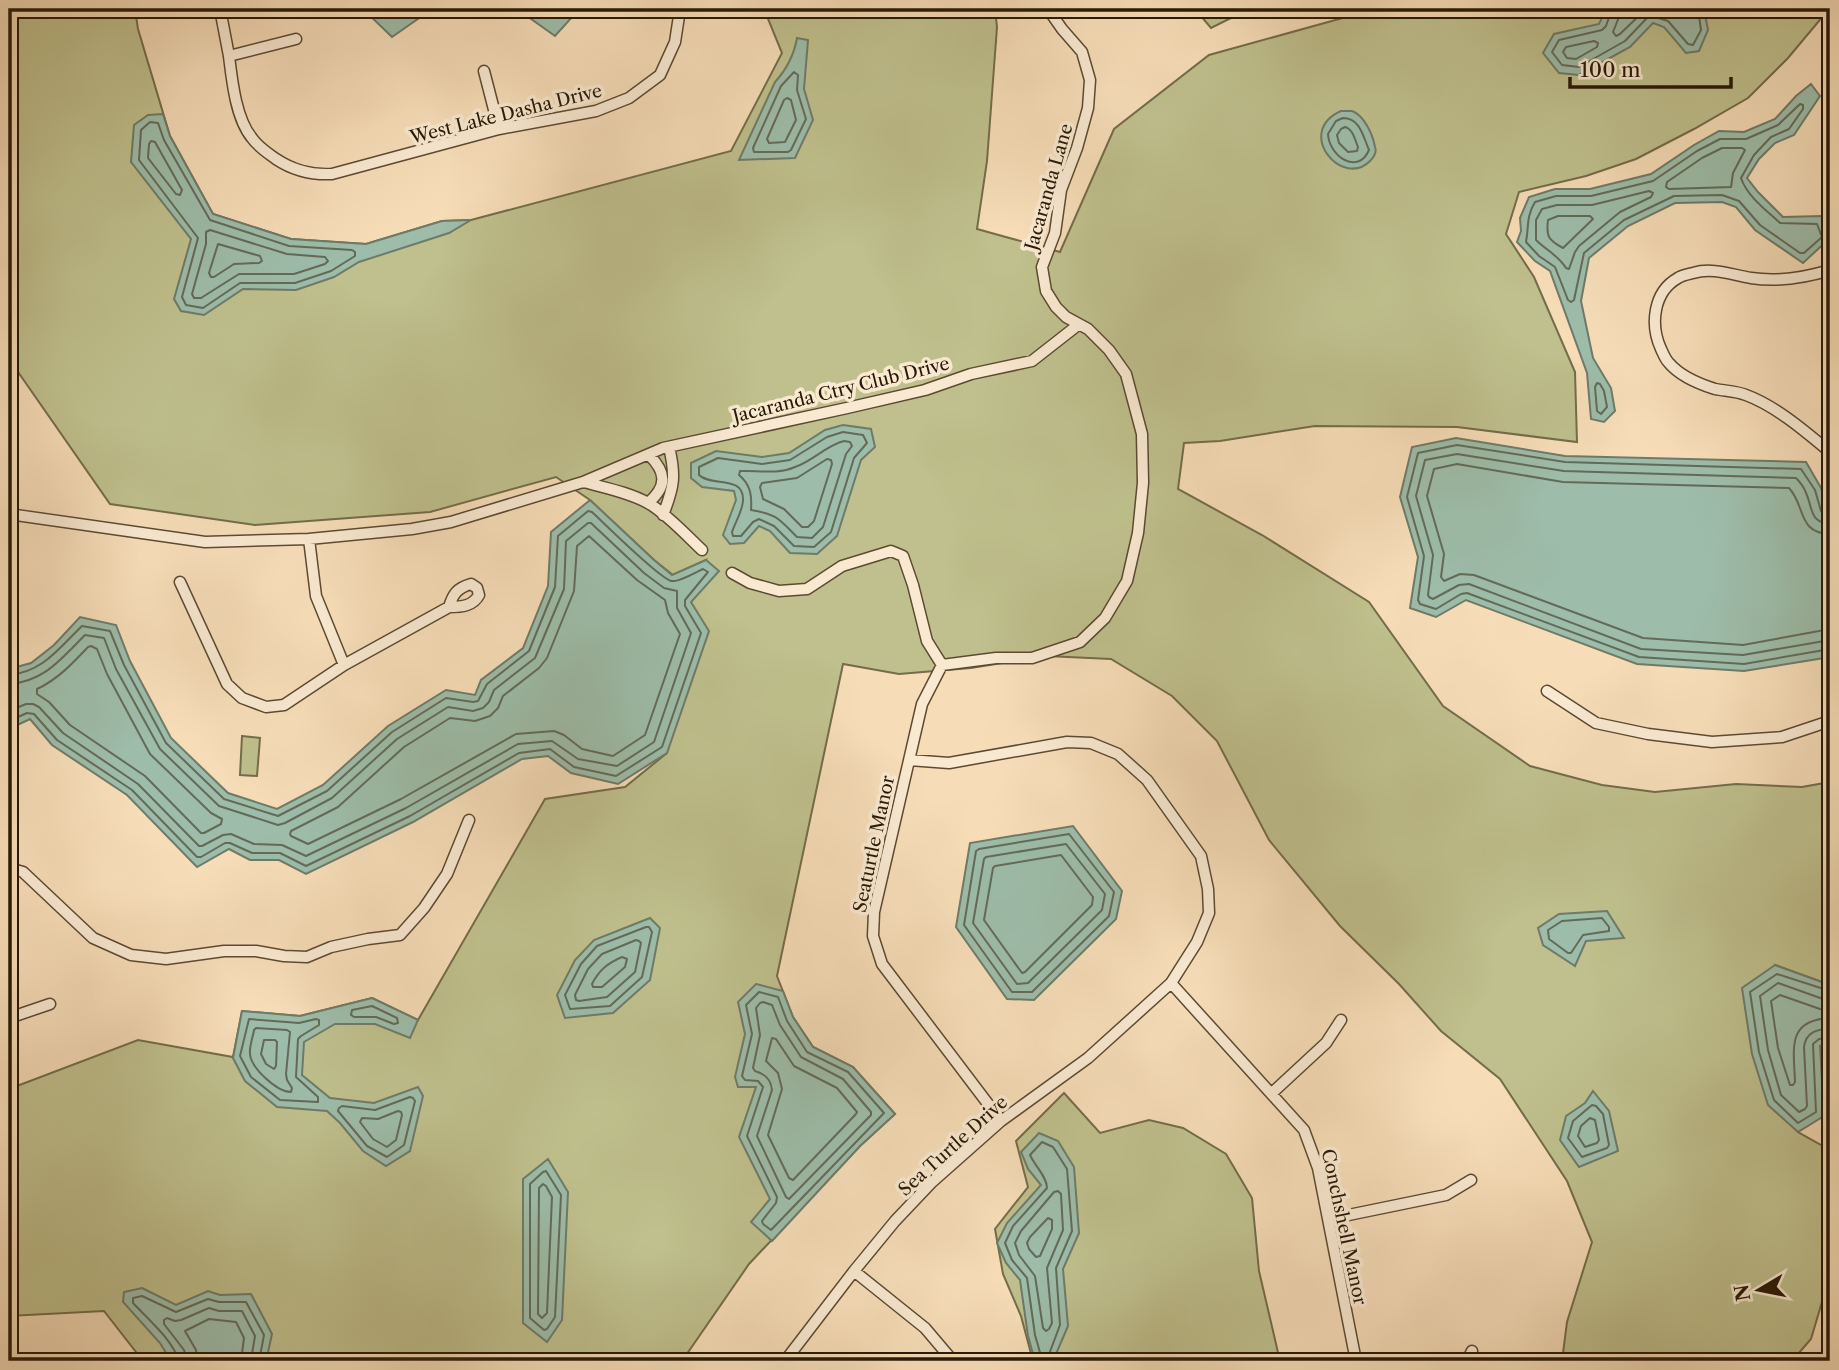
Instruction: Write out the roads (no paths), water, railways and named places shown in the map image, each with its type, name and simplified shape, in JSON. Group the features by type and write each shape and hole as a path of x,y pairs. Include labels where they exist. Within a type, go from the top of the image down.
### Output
{"street":[{"name":"West Lake Dasha Drive","path":"220,9 231,84 250,137 283,164 299,172 317,175 332,174 499,129 596,111 629,98 660,75 675,42 678,12"},
{"name":"Jacaranda Lane","path":"942,665 996,658 1032,658 1080,642 1105,618 1127,581 1138,533 1143,483 1142,434 1126,374 1109,350 1088,330 1066,317 1051,299 1046,290 1042,267 1055,233 1061,190 1088,108 1090,80 1082,52 1048,9"},
{"path":"229,56 296,38"},
{"path":"484,71 499,129"},
{"path":"1830,270 1805,278 1778,279 1751,278 1720,271 1697,271 1678,278 1665,289 1656,305 1654,320 1657,340 1668,362 1689,379 1715,389 1746,394 1796,424 1830,452"},
{"name":"Jacaranda Ctry Club Drive","path":"583,482 669,447 925,390 971,374 1032,361 1077,325"},
{"path":"663,515 674,476 669,447"},
{"path":"648,503 658,495 663,475 649,455"},
{"path":"9,514 205,542 309,538 412,529 451,522 583,482 648,503 702,551"},
{"path":"309,538 316,596 344,665"},
{"path":"732,573 750,583 779,591 807,589 842,566 891,551 903,556 927,641 942,665"},
{"path":"180,582 227,684 242,698 266,707 284,705 344,665 449,607"},
{"name":"Seaturtle Manor","path":"942,665 922,704 874,912 873,936 882,964 1002,1121"},
{"path":"1547,691 1596,723 1648,734 1712,742 1782,737 1830,721"},
{"name":"Sea Turtle Drive","path":"785,1361 895,1221 931,1183 1002,1121 1088,1058 1171,983 1197,942 1209,913 1208,889 1201,856 1147,780 1118,754 1091,743 1067,742 948,763 909,760"},
{"path":"9,867 23,872 93,938 131,955 166,959 224,951 256,951 307,957 331,947 400,935 424,908 447,874 469,820"},
{"name":"Conchshell Manor","path":"1171,983 1304,1130 1318,1168 1356,1361"},
{"path":"9,1018 50,1004"},
{"path":"1272,1093 1326,1043 1341,1020"},
{"path":"1329,1219 1446,1195 1471,1180"},
{"path":"854,1271 925,1328 953,1361"}],"water":[{"path":"363,9 444,9 425,14 392,37"},
{"path":"507,9 573,9 574,15 555,36 524,14"},
{"path":"1606,9 1704,9 1708,30 1699,51 1686,53 1664,27 1653,23 1630,47 1579,75 1559,73 1543,53 1554,34 1599,24"},
{"path":"797,38 808,40 804,89 813,120 795,158 739,160 775,82 789,62"},
{"path":"1811,84 1820,96 1794,135 1775,143 1759,159 1747,178 1783,217 1822,216 1830,238 1803,263 1755,230 1736,207 1722,202 1675,203 1628,226 1589,258 1581,301 1593,358 1611,388 1615,411 1604,422 1591,419 1587,373 1550,271 1535,261 1517,242 1521,231 1520,218 1529,197 1555,189 1590,189 1651,174 1719,131 1744,132 1775,119"},
{"path":"1341,111 1356,113 1367,126 1374,142 1374,156 1359,168 1347,168 1336,163 1327,154 1322,143 1322,132 1328,120"},
{"path":"163,114 170,136 213,214 291,239 366,244 442,221 471,220 449,233 359,262 334,277 296,290 243,289 204,315 181,311 174,299 191,239 131,162 134,125 148,115"},
{"path":"1830,324 1830,425 1824,413 1826,329"},
{"path":"843,425 871,429 875,447 861,460 837,536 817,554 790,553 770,531 759,526 744,543 730,544 723,535 736,500 734,491 702,487 691,478 691,463 716,451 762,457 789,453 825,430"},
{"path":"1456,438 1565,456 1806,462 1821,488 1830,519 1830,654 1824,658 1744,671 1637,664 1466,600 1436,617 1410,608 1418,557 1400,497 1412,447"},
{"path":"590,500 672,575 706,560 719,571 691,602 709,631 667,753 618,784 571,773 548,756 522,759 413,822 306,874 279,860 250,860 229,849 197,867 127,795 52,745 30,719 9,729 9,669 31,663 54,645 80,617 116,625 130,661 171,738 228,793 277,809 323,785 388,726 446,690 475,695 481,680 523,648 548,586 551,532"},
{"path":"1073,826 1122,891 1116,919 1034,1000 1007,999 956,927 970,843"},
{"path":"1607,911 1624,938 1586,941 1575,966 1543,945 1538,928 1559,914"},
{"path":"650,918 660,928 650,980 613,1013 565,1018 557,995 575,960 594,940"},
{"path":"1775,965 1830,985 1830,1045 1820,1046 1824,1116 1798,1132 1768,1105 1752,1054 1742,988"},
{"path":"756,984 783,991 793,1017 813,1047 853,1067 895,1114 860,1146 772,1241 751,1222 770,1199 739,1137 756,1087 738,1087 735,1077 745,1034 738,1002"},
{"path":"372,998 418,1020 410,1038 375,1024 335,1024 304,1042 302,1075 330,1098 374,1103 418,1087 423,1096 410,1151 386,1166 363,1151 327,1111 277,1107 245,1081 233,1058 242,1011 300,1016"},
{"path":"1593,1091 1609,1111 1618,1151 1579,1167 1560,1140 1566,1116 1585,1103"},
{"path":"1039,1133 1058,1141 1074,1167 1079,1233 1063,1269 1068,1326 1053,1361 1035,1361 1028,1336 1020,1280 1006,1263 997,1243 1007,1223 1041,1185 1028,1169 1021,1152"},
{"path":"548,1159 568,1192 562,1320 547,1342 523,1323 523,1179"},
{"path":"142,1288 176,1305 208,1291 220,1295 251,1294 272,1334 267,1357 273,1361 171,1361 160,1343 123,1302 124,1292"}]}
